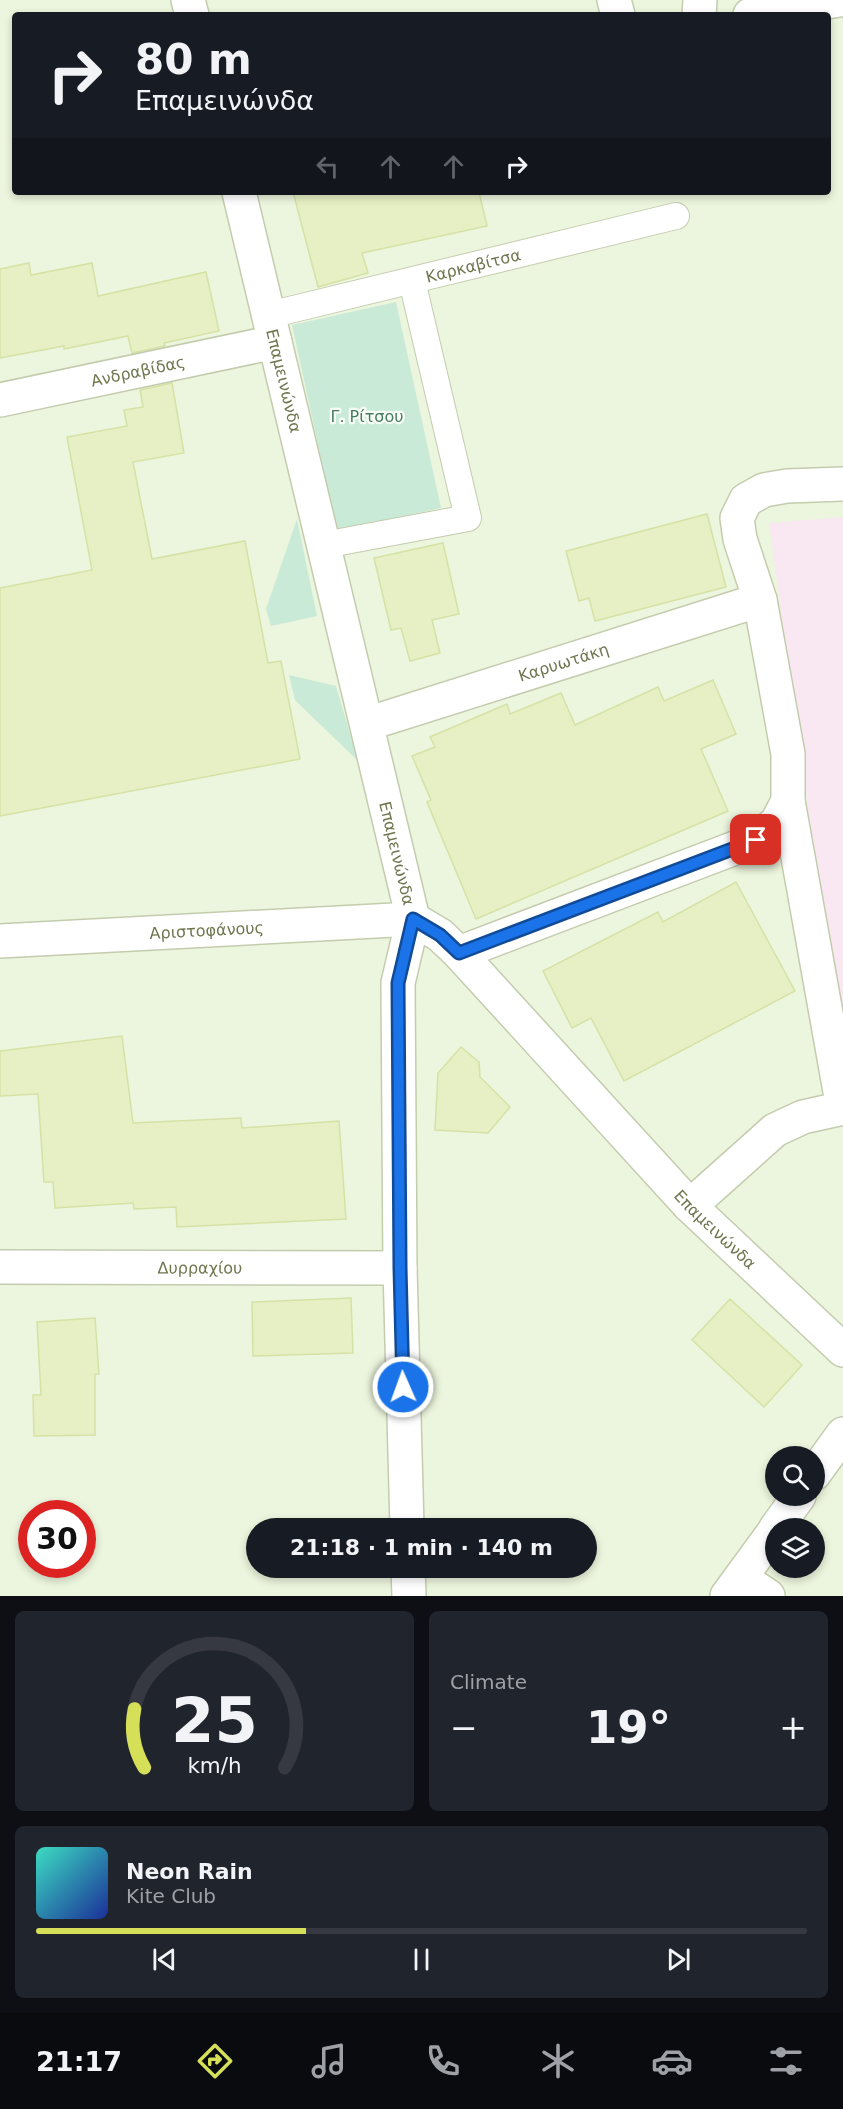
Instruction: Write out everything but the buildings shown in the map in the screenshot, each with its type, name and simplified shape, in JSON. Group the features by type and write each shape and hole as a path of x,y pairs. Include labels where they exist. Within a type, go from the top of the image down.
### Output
{"street":[{"path":"768,12 839,0"},
{"name":"Επαμεινώνδα","path":"240,195 413,919 440,935 459,953 690,1206 843,1350"},
{"name":"Καρκαβίτσα","path":"272,328 412,281 676,216"},
{"path":"324,545 468,518 412,281"},
{"name":"Ανδραβίδας","path":"0,400 272,328"},
{"path":"690,1206 775,1130 803,1117 843,1108 788,801 788,754 760,600 740,539 737,518 746,500 764,490 787,486 843,484"},
{"name":"Καρυωτάκη","path":"367,724 760,600"},
{"path":"459,953 756,840 777,822 788,801"},
{"path":"407,1518 400,1268 398,983 413,919"},
{"name":"Αριστοφάνους","path":"0,941 413,919"},
{"name":"Δυρραχίου","path":"0,1267 400,1268"},
{"path":"825,1459 843,1434"},
{"path":"765,1544 734,1587 768,1596"},
{"path":"408,1578 409,1596"}],"shaded area":[{"path":"0,0 843,0 843,1596 0,1596"},
{"path":"843,517 843,1068 828,977 806,792 769,523"}],"green space":[{"name":"Γ. Ρίτσου","path":"396,302 441,508 337,531 292,325"},
{"path":"297,519 317,616 271,626 266,609"},
{"path":"289,675 336,686 358,761 295,700"}],"route":[{"path":"403,1387 398,983 413,919 440,935 459,953 756,840"}]}
